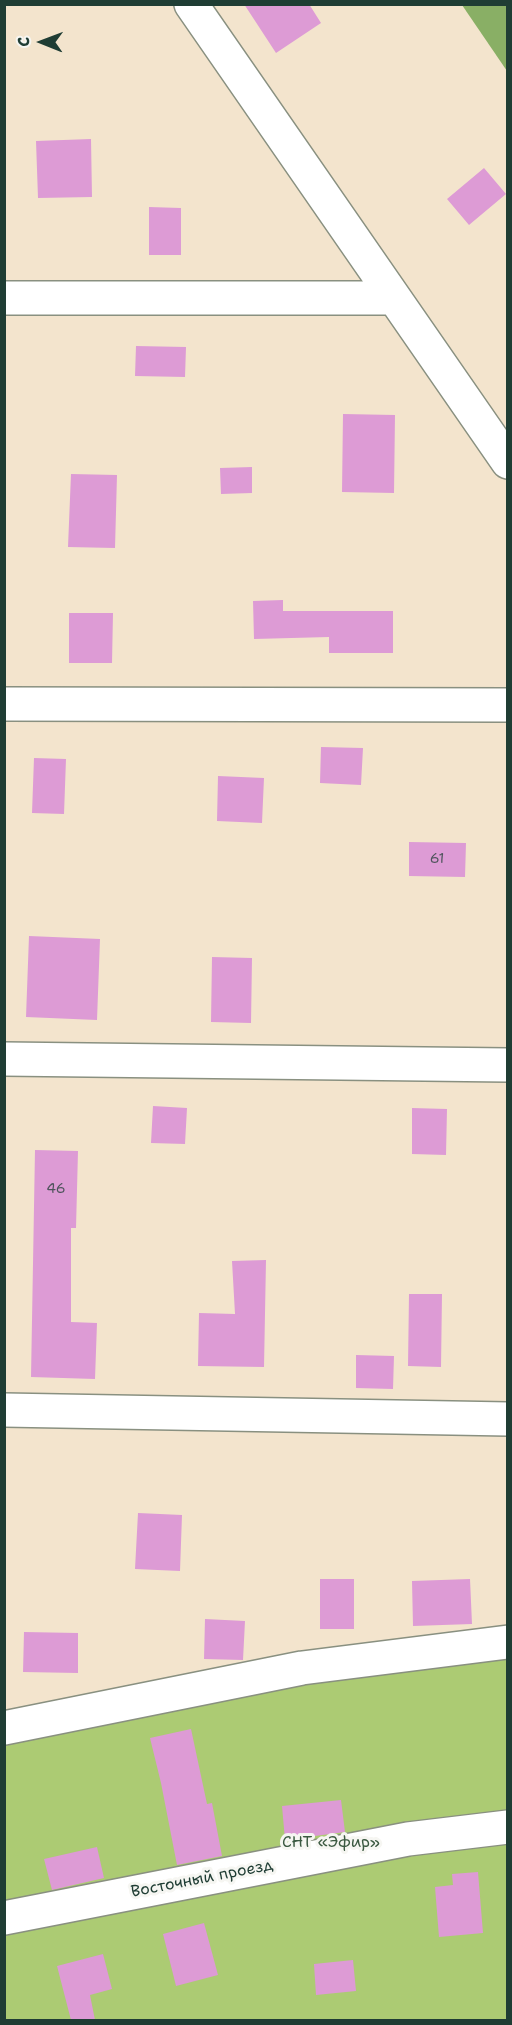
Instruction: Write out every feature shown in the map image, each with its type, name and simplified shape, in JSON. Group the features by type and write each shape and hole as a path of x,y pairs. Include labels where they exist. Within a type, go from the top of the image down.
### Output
{"street":[{"path":"192,4 507,462"},
{"path":"4,298 394,298"},
{"path":"4,704 507,705"},
{"path":"4,1059 507,1065"},
{"path":"4,1410 507,1419"},
{"path":"4,1728 302,1668 507,1642"},
{"name":"Восточный проезд","path":"4,1918 408,1839 507,1827"}],"green space":[{"path":"462,5 507,5 507,71"},
{"name":"СНТ «Эфир»","path":"507,1642 507,2020 5,2020 4,1734"}],"building":[{"path":"244,4 309,4 321,23 276,53"},
{"path":"91,139 92,197 38,198 36,141"},
{"path":"484,168 506,194 469,225 447,199"},
{"path":"149,207 181,208 181,255 149,255"},
{"path":"136,346 186,347 185,377 135,376"},
{"path":"343,414 395,415 394,493 342,492"},
{"path":"252,467 252,493 221,494 220,468"},
{"path":"71,474 117,475 115,548 68,547"},
{"path":"283,600 283,611 393,611 393,653 329,653 329,637 254,639 253,601"},
{"path":"69,613 113,613 112,663 69,663"},
{"path":"321,747 363,748 361,785 320,783"},
{"path":"34,758 66,759 64,814 32,813"},
{"path":"218,776 264,778 262,823 217,821"},
{"path":"409,842 466,843 465,877 409,876"},
{"path":"29,936 100,939 97,1020 26,1017"},
{"path":"212,957 252,958 251,1023 211,1022"},
{"path":"153,1106 187,1108 185,1144 151,1143"},
{"path":"412,1108 447,1109 446,1155 412,1154"},
{"path":"35,1150 78,1151 76,1228 71,1228 71,1322 97,1323 95,1379 31,1377"},
{"path":"266,1260 264,1367 198,1366 199,1313 235,1314 232,1261"},
{"path":"409,1294 442,1294 441,1367 408,1366"},
{"path":"356,1355 394,1356 393,1389 356,1388"},
{"path":"138,1513 182,1515 180,1571 135,1569"},
{"path":"320,1579 354,1579 354,1629 320,1629"},
{"path":"470,1579 472,1624 413,1626 412,1581"},
{"path":"205,1619 245,1621 243,1660 204,1659"},
{"path":"24,1632 78,1633 78,1673 23,1672"},
{"path":"191,1729 207,1804 212,1803 222,1856 177,1865 150,1738"},
{"path":"341,1800 345,1832 285,1840 282,1806"},
{"path":"97,1847 104,1878 52,1890 44,1859"},
{"path":"478,1872 483,1933 439,1937 435,1887 453,1885 452,1874"},
{"path":"204,1923 218,1975 176,1986 163,1934"},
{"path":"103,1954 112,1989 90,1995 95,2020 71,2020 57,1966"},
{"path":"353,1960 356,1991 316,1995 314,1964"}]}
